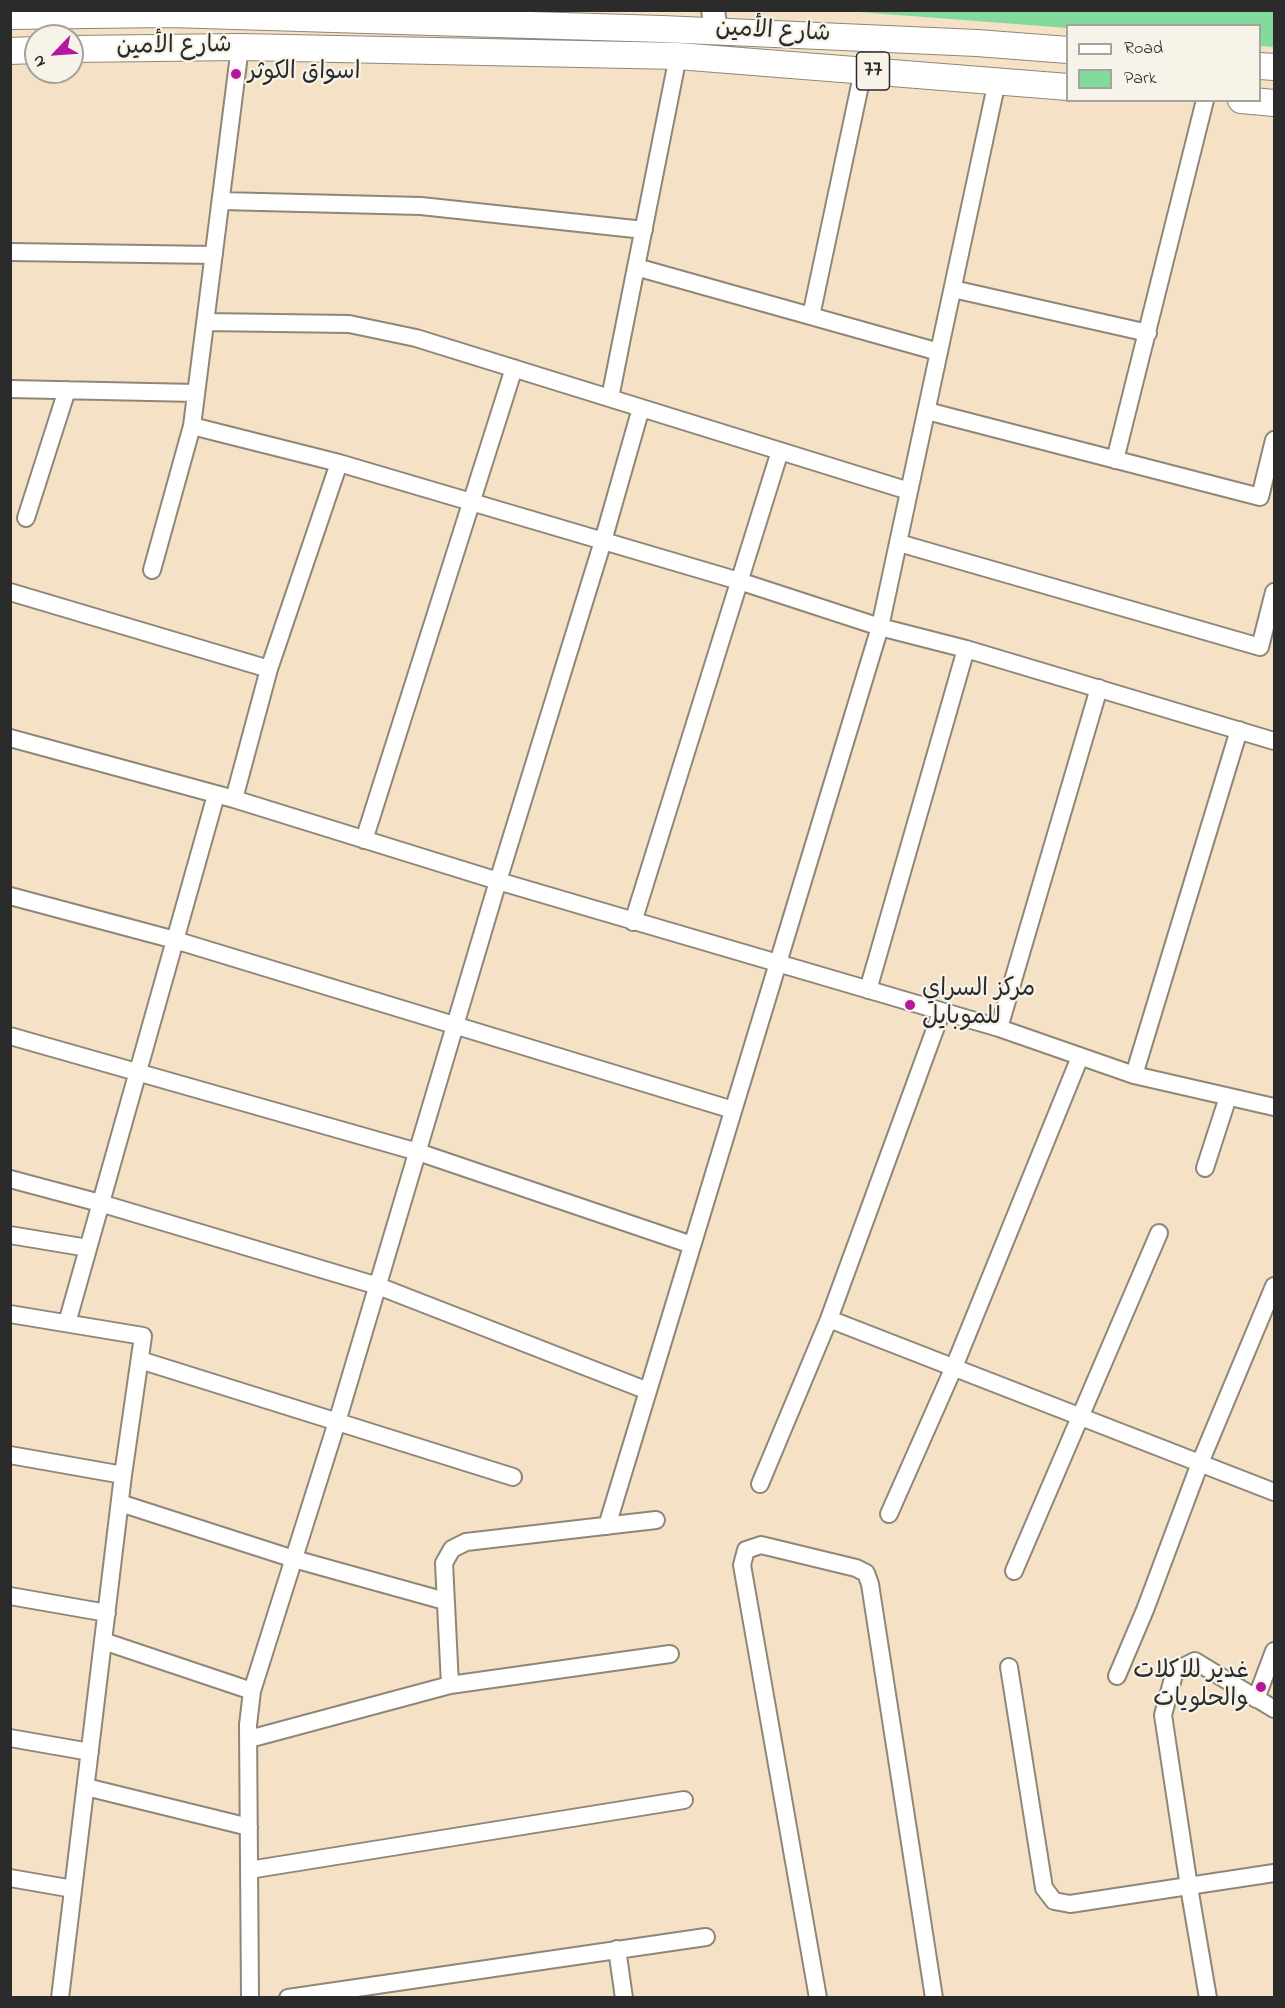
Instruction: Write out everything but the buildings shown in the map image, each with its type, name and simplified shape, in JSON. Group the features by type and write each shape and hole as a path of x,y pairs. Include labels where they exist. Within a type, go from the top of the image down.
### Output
{"main road":[{"name":"شارع الأمين","path":"10,16 169,14 679,30 715,21 1066,50"},
{"path":"169,14 171,48"},
{"path":"678,56 679,30"},
{"name":"شارع الأمين","path":"84,49 240,46 678,56 1066,87"},
{"path":"1258,102 1275,104"}],"street":[{"path":"495,23 520,10"},
{"path":"152,570 192,426 240,46"},
{"path":"610,398 678,56"},
{"path":"811,316 863,71"},
{"path":"607,1526 880,627 997,81"},
{"path":"1116,460 1205,102"},
{"path":"221,201 421,206 644,230"},
{"path":"10,252 214,255"},
{"path":"636,267 939,351"},
{"path":"953,289 1148,333"},
{"path":"206,322 349,324 416,338 909,491"},
{"path":"364,840 514,368"},
{"path":"10,389 196,393"},
{"path":"26,518 67,390"},
{"path":"250,1998 249,1739 252,1691 337,1422 641,408"},
{"path":"927,411 1260,497 1275,440"},
{"path":"192,426 339,463 739,581 880,627 966,649 1275,741"},
{"path":"633,922 780,451"},
{"path":"234,799 269,669 339,463"},
{"path":"899,543 1260,647 1275,592"},
{"path":"10,592 269,669"},
{"path":"868,990 966,649"},
{"path":"999,1029 1099,688"},
{"path":"1134,1075 1239,730"},
{"path":"10,738 234,799 633,922 999,1029 1134,1075 1275,1107"},
{"path":"67,1323 216,795"},
{"path":"10,896 175,940 733,1110"},
{"path":"760,1484 829,1319 941,1013"},
{"path":"10,1036 418,1152 692,1245"},
{"path":"890,1514 954,1367 1080,1057"},
{"path":"1205,1168 1228,1097"},
{"path":"10,1179 100,1203 378,1286 648,1391"},
{"path":"1014,1571 1159,1233"},
{"path":"10,1235 88,1248"},
{"path":"1117,1676 1145,1610 1200,1463 1275,1286"},
{"path":"10,1314 143,1336 123,1475 60,1998"},
{"path":"829,1319 1275,1492"},
{"path":"140,1360 513,1478"},
{"path":"10,1455 123,1475"},
{"path":"120,1503 294,1559 445,1601"},
{"path":"450,1685 444,1563 452,1549 466,1542 656,1520"},
{"path":"818,1998 742,1564 746,1550 761,1545 856,1568 866,1573 870,1584 934,1998"},
{"path":"10,1596 107,1613"},
{"path":"103,1641 252,1691"},
{"path":"1256,1699 1275,1651"},
{"path":"249,1739 450,1685 669,1654"},
{"path":"1208,1998 1163,1715 1175,1671 1195,1661 1275,1709"},
{"path":"1009,1667 1044,1888 1054,1901 1070,1904 1275,1873"},
{"path":"10,1738 90,1752"},
{"path":"86,1786 249,1827"},
{"path":"249,1870 684,1800"},
{"path":"10,1878 73,1889"},
{"path":"288,1998 706,1937"},
{"path":"617,1950 624,1998"}],"green space":[{"path":"846,11 1274,11 1274,47 1261,46 1261,24 1066,24 1066,28"}],"place":[{"name":"اسواق الكوثر","path":"236,74"},
{"name":"مركز السراي للموبايل","path":"910,1005"},
{"name":"غدير للاكلات والحلويات","path":"1261,1687"}]}
